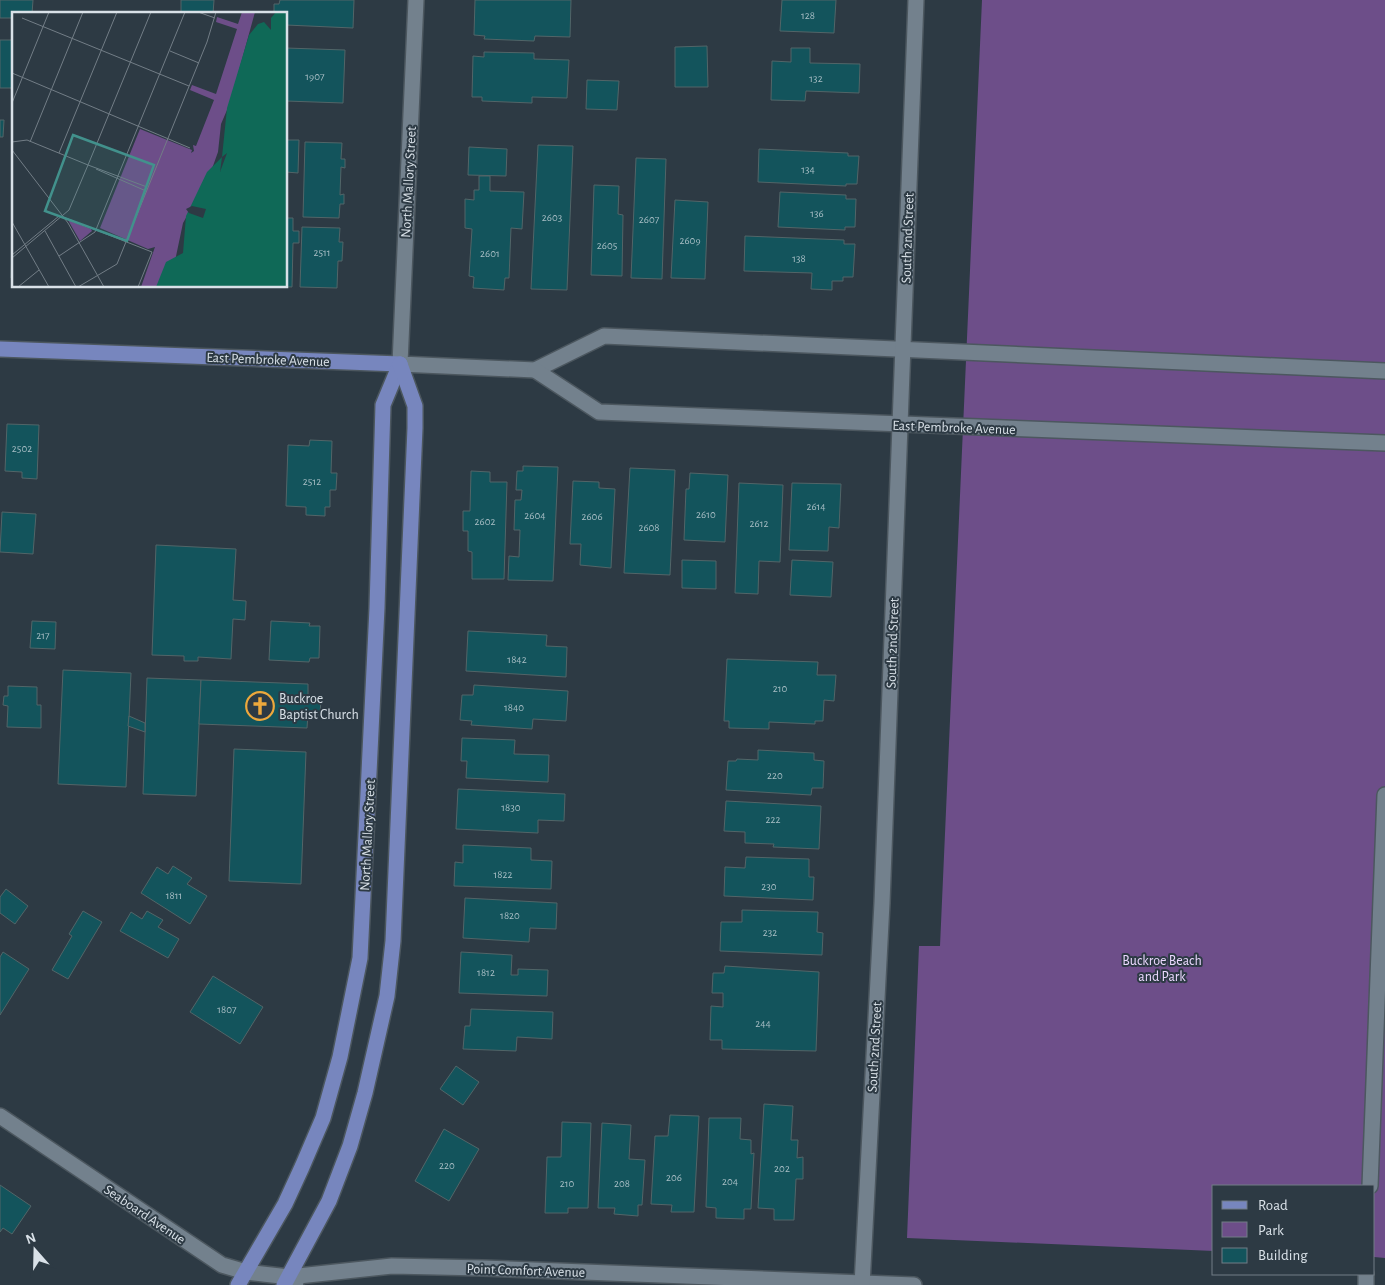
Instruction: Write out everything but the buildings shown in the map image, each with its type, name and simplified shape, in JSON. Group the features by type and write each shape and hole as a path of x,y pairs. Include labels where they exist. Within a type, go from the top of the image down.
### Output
{"main road":[{"name":"East Pembroke Avenue","path":"0,349 400,364"},
{"name":"North Mallory Street","path":"242,1278 285,1204 322,1118 340,1057 360,958 377,608 383,405 400,364"},
{"name":"North Mallory Street","path":"292,1282 329,1201 350,1146 366,1093 387,996 394,932 415,437 415,406 400,364"}],"street":[{"name":"North Mallory Street","path":"400,364 416,0"},
{"name":"South 2nd Street","path":"862,1284 882,903 916,0"},
{"name":"East Pembroke Avenue","path":"400,364 535,370 604,336 1385,371"},
{"name":"East Pembroke Avenue","path":"535,370 599,412 1385,443"},
{"path":"1370,1185 1385,795"},
{"name":"Seaboard Avenue","path":"0,1116 242,1278 292,1282"},
{"name":"Point Comfort Avenue","path":"292,1282 392,1266 914,1285"}],"green space":[{"name":"Buckroe Beach and Park","path":"982,0 1385,0 1385,1258 1375,1257 1375,1185 1212,1185 1212,1251 907,1238 919,946 940,946"}],"place":[{"name":"Buckroe Baptist Church","path":"260,706"}]}
